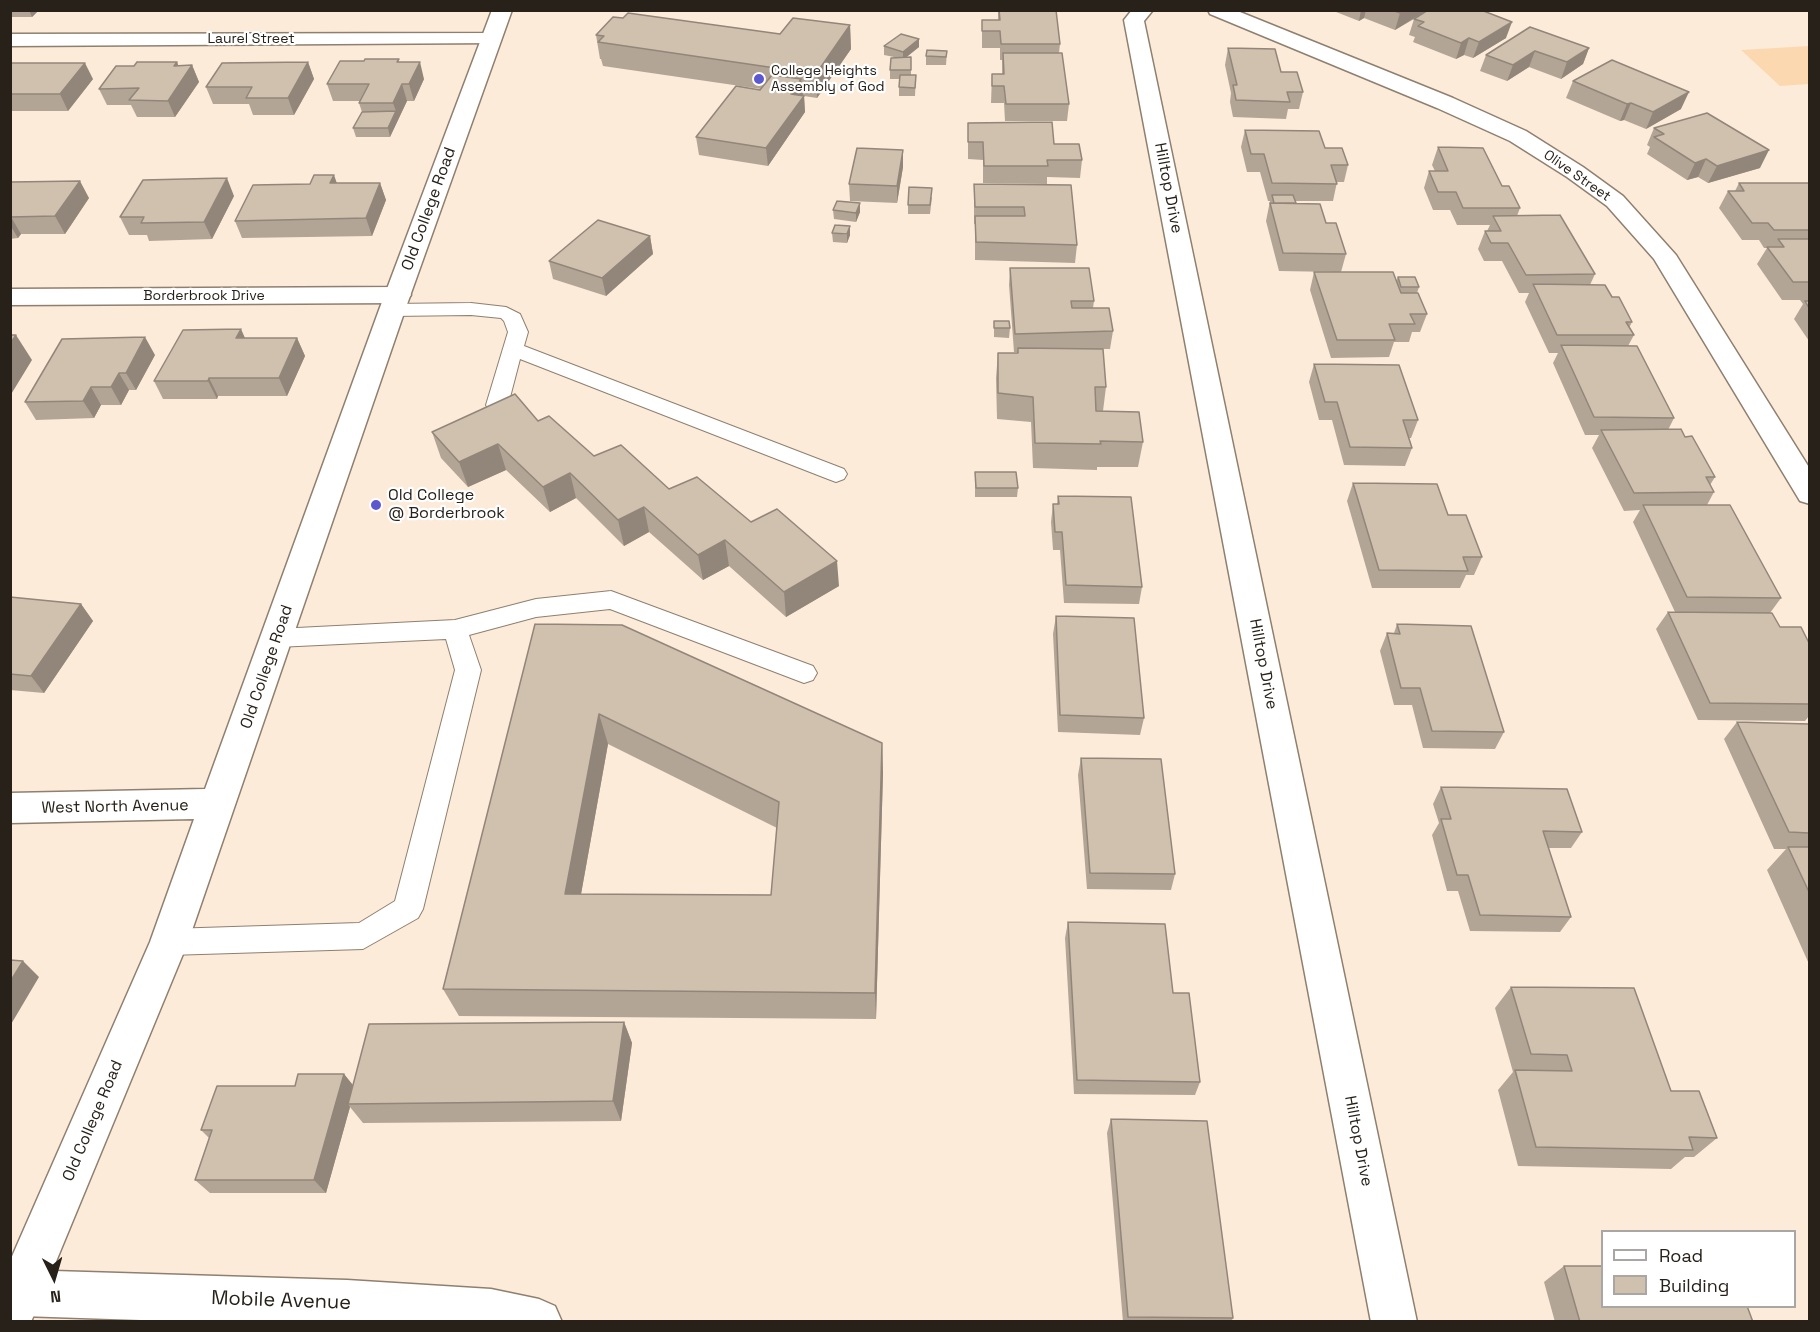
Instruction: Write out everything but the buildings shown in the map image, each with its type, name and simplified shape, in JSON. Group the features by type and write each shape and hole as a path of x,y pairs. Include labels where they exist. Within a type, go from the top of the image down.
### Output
{"street":[{"name":"Hilltop Drive","path":"1144,10 1134,20 1395,1322"},
{"name":"Olive Street","path":"1217,10 1445,103 1518,136 1575,172 1615,201 1664,255 1809,494"},
{"name":"Laurel Street","path":"10,40 497,25"},
{"name":"Old College Road","path":"16,1305 169,942 395,303 497,25"},
{"name":"Borderbrook Drive","path":"10,297 395,303"},
{"name":"West North Avenue","path":"10,808 219,804"},
{"name":"Mobile Avenue","path":"16,1305 347,1303 491,1312 539,1322"}],"lane":[{"path":"395,303 506,313 513,318 518,332 496,405"},
{"path":"513,349 836,474"},
{"path":"277,638 455,629 536,608 611,600 804,674"},
{"path":"169,942 363,936 408,909 468,670 455,629"}],"shaded area":[{"path":"1809,46 1809,84 1780,86 1741,50"}],"place":[{"name":"College Heights Assembly of God","path":"759,79"},
{"name":"Old College @ Borderbrook","path":"376,505"}]}
